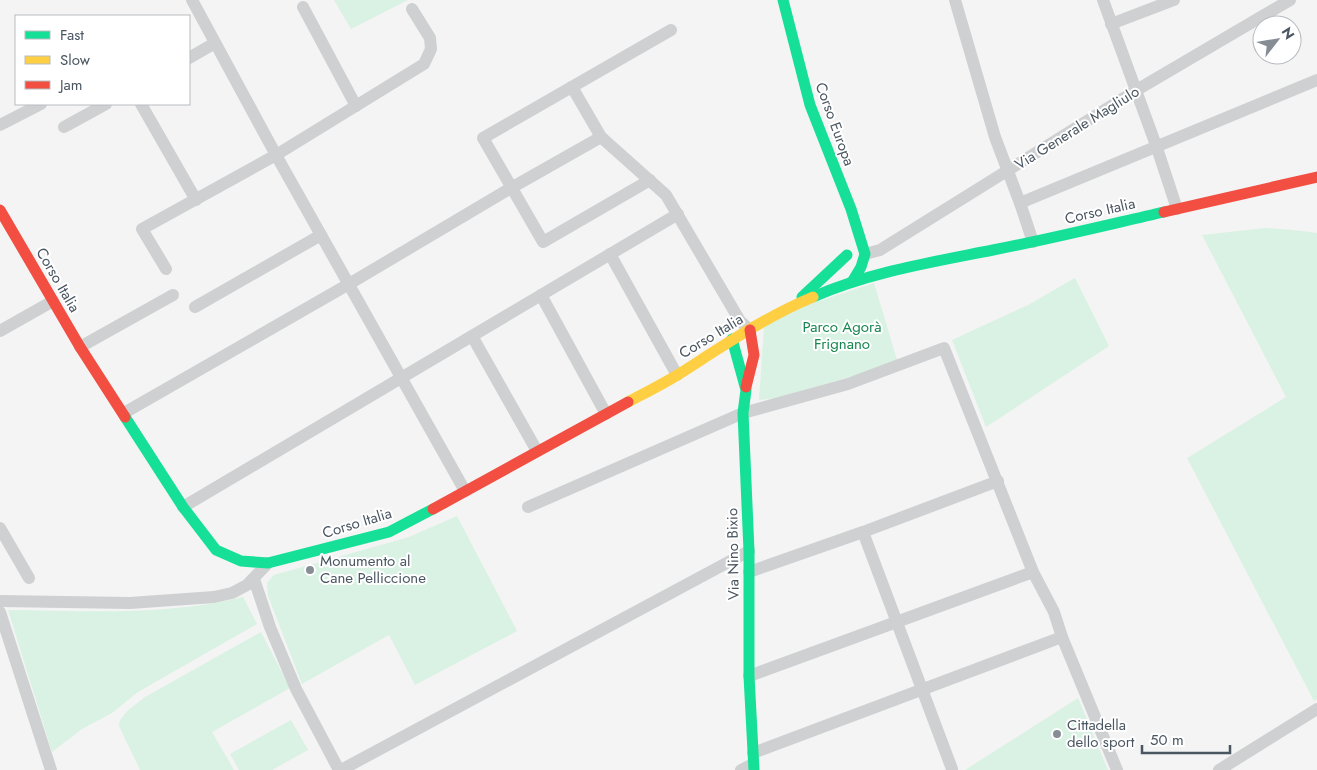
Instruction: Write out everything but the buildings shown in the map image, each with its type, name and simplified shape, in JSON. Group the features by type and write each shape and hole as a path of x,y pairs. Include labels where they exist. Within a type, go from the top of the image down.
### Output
{"street":[{"path":"192,0 276,156 350,284 465,491"},
{"name":"Corso Europa","path":"782,0 810,105 851,209 858,233"},
{"path":"955,0 995,137 1033,242"},
{"path":"1103,0 1157,148 1177,209"},
{"path":"1111,24 1174,0"},
{"name":"Via Generale Magliulo","path":"865,254 880,250 1135,91 1290,0"},
{"path":"303,7 356,106"},
{"path":"166,269 142,229 276,156 424,64 431,49 430,38 412,9"},
{"path":"650,180 543,242 483,138 671,30"},
{"path":"190,57 215,43"},
{"path":"1020,203 1157,148 1317,80"},
{"path":"572,87 601,137 666,195 740,321 750,330 754,355 746,390"},
{"path":"0,125 39,105"},
{"path":"64,127 104,105"},
{"path":"142,105 196,200"},
{"path":"124,413 350,284 601,137"},
{"name":"Corso Italia","path":"0,210 80,347 183,507 216,550 241,561 268,563 389,532 677,375 732,339 794,305 831,289 889,272 1033,242 1317,177"},
{"path":"183,507 678,214"},
{"path":"858,233 865,254 875,264 889,272"},
{"path":"852,282 845,269 847,255 858,233"},
{"path":"195,307 322,235"},
{"path":"610,254 677,375"},
{"path":"852,282 861,267 865,254"},
{"path":"794,305 847,255"},
{"path":"80,347 173,295"},
{"path":"541,295 606,414"},
{"path":"0,331 53,301"},
{"path":"472,336 537,451"},
{"name":"Via Nino Bixio","path":"732,339 746,390 743,413 754,762"},
{"path":"528,507 743,413 848,384 944,348 1033,572 1054,612 1062,637 1117,770"},
{"path":"749,572 863,532 998,481"},
{"path":"0,528 29,578"},
{"path":"863,532 952,769"},
{"path":"254,579 270,627 296,689 340,770 748,551"},
{"path":"0,601 130,603 214,598 232,593 247,585 268,563"},
{"path":"750,676 1033,572"},
{"path":"0,612 51,770"},
{"path":"741,770 754,762 923,691 1062,637"},
{"path":"1219,770 1235,766 1317,709"}],"green space":[{"path":"334,0 408,0 351,29"},
{"path":"1265,228 1317,233 1317,699 1314,701 1187,458 1286,397 1202,235"},
{"path":"1075,278 1109,346 986,427 952,340 1028,305"},
{"name":"Parco Agorà Frignano","path":"874,283 898,363 776,398 759,400 764,326 795,309"},
{"path":"457,516 517,631 415,685 389,635 302,684 268,596 267,583 274,575 409,537"},
{"path":"243,597 257,624 138,692 112,713 82,729 52,752 8,610 156,610 214,603"},
{"path":"261,632 290,688 212,732 234,770 140,770 119,726 120,720 127,711 145,697"},
{"name":"Cittadella dello sport","path":"1078,698 1108,770 965,770"},
{"path":"291,720 308,750 272,770 239,770 230,754"}],"traffic: fast":[{"path":"783,0 810,105 851,209 865,254 861,267 852,282"},
{"path":"813,297 879,274 1164,212"},
{"path":"802,297 847,255"},
{"path":"732,339 746,390 743,413 749,551 749,676 754,770"},
{"path":"125,417 183,507 216,550 241,561 268,563 389,532 433,509"}],"traffic: slow":[{"path":"628,402 673,378 761,323 813,297"}],"traffic: jam":[{"path":"1164,212 1317,177"},
{"path":"0,210 80,347 125,417"},
{"path":"746,387 754,355 750,330"},
{"path":"433,509 628,402"}],"place":[{"name":"Monumento al Cane Pelliccione","path":"310,570"},
{"name":"Cittadella dello sport","path":"1057,734"}]}
